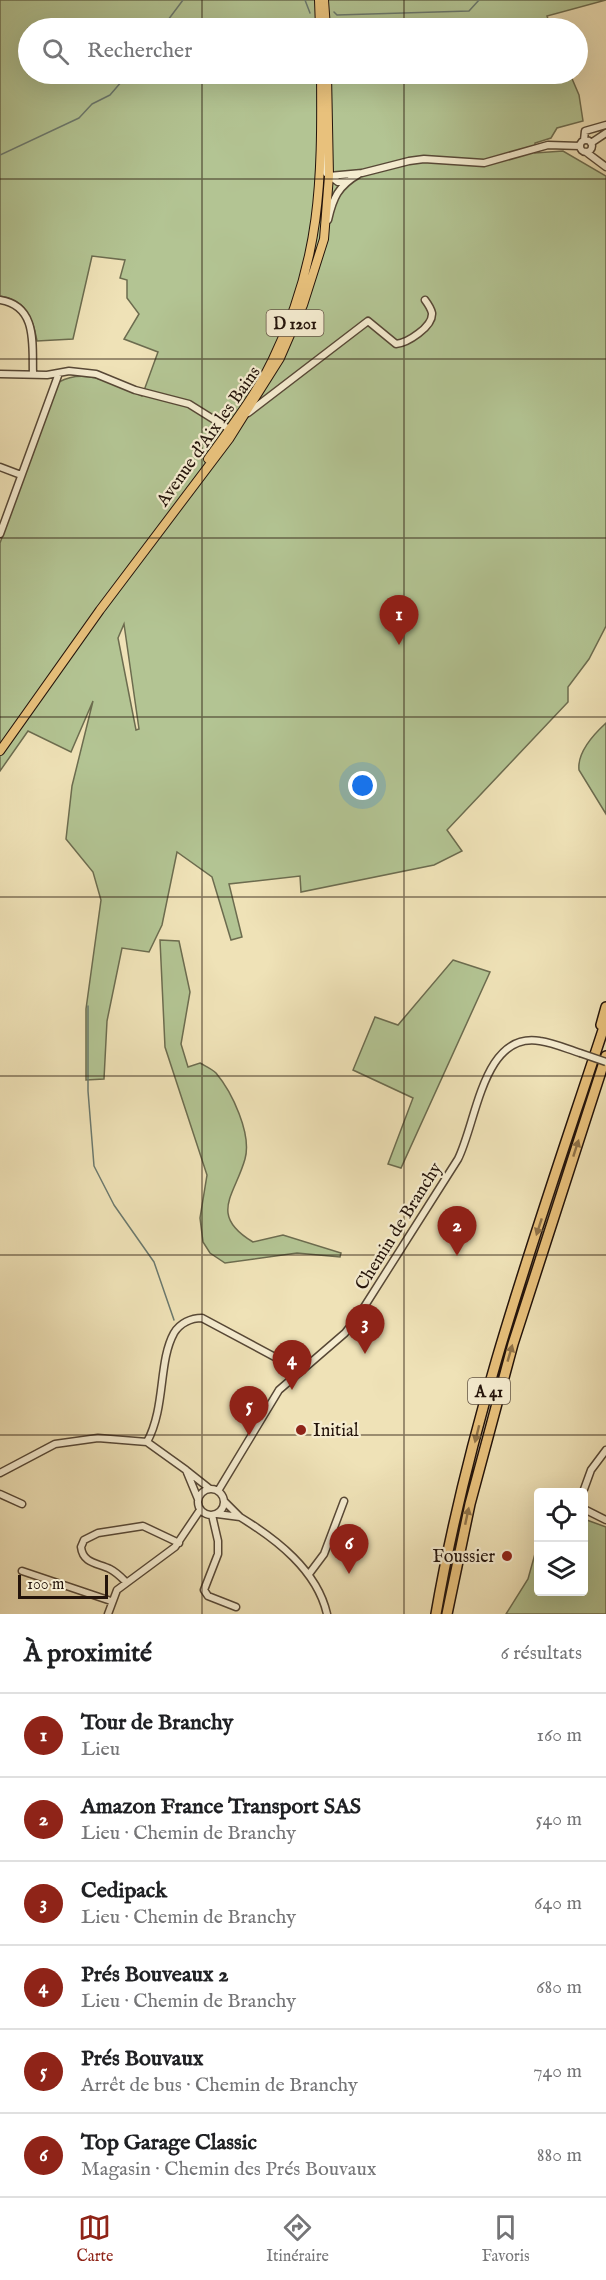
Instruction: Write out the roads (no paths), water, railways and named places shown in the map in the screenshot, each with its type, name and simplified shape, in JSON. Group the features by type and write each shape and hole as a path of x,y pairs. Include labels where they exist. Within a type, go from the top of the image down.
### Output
{"highway":[{"path":"591,1067 606,1006"},
{"name":"A 41","path":"436,1614 460,1498 500,1349 606,1021"},
{"name":"A 41","path":"447,1614 470,1504 513,1344 606,1056"}],"main road":[{"path":"319,0 320,18"},
{"path":"324,0 325,18"},
{"name":"Avenue d'Aix les Bains","path":"0,752 156,535 229,429 272,361 296,307 312,248 321,177 321,84"},
{"name":"Avenue d'Aix les Bains","path":"156,535 248,413 280,358 303,305 324,239 329,176 327,84"},
{"path":"312,248 318,229 323,184 329,176"}],"street":[{"path":"321,113 324,169 338,182 347,181"},
{"path":"606,125 585,131 587,146 606,165"},
{"path":"329,176 362,172 409,160 484,163 549,144 587,146 606,133"},
{"path":"324,239 333,200 347,181 362,172"},
{"path":"0,300 16,305 30,322 33,334 33,374"},
{"path":"248,413 269,400 368,321 396,344 410,340 431,319 432,312 425,300"},
{"path":"0,374 77,371 96,374 135,390 182,402 229,429"},
{"path":"0,534 59,373"},
{"path":"0,467 21,475"},
{"name":"Chemin de Branchy","path":"218,1491 268,1405 299,1370 345,1333 387,1270 463,1149 490,1070 499,1054 514,1044 532,1040 606,1062"},
{"path":"147,1442 158,1417 170,1342 175,1332 187,1321 202,1318 299,1370"},
{"path":"0,1473 38,1451 69,1440 114,1438 147,1442 210,1489 218,1491 224,1502 240,1517 269,1538 309,1574 319,1590 327,1614"},
{"path":"584,1488 591,1470 606,1450"},
{"path":"108,1614 111,1601 125,1581 162,1558 179,1543 200,1510 186,1470"},
{"path":"198,1499 202,1492 210,1489"},
{"path":"0,1494 22,1504"},
{"path":"309,1574 324,1554 344,1501"},
{"path":"214,1515 221,1510 224,1502"},
{"path":"200,1510 214,1515 240,1517"},
{"path":"588,1511 606,1520"},
{"path":"214,1515 219,1541 218,1554 204,1590 208,1596 236,1607"},
{"path":"125,1581 111,1569 96,1565 86,1557 81,1547 84,1540 98,1533 138,1526 150,1528 179,1543"},
{"path":"22,1571 111,1601"}],"waterway":[{"path":"170,18 183,0"},
{"path":"305,0 310,13"},
{"path":"334,12 337,15 469,11 479,0"},
{"path":"0,155 79,118 92,104 110,95 119,84"},
{"path":"88,1006 88,1091 94,1166 114,1205 154,1262 174,1320"}],"place":[{"name":"Tour de Branchy","path":"399,645"},
{"name":"Amazon France Transport SAS","path":"457,1256"},
{"name":"Cedipack","path":"365,1354"},
{"name":"Prés Bouveaux 2","path":"292,1390"},
{"name":"Initial","path":"301,1430"},
{"name":"Prés Bouvaux","path":"249,1436"},
{"name":"Foussier","path":"507,1556"},
{"name":"Top Garage Classic","path":"349,1574"}]}
